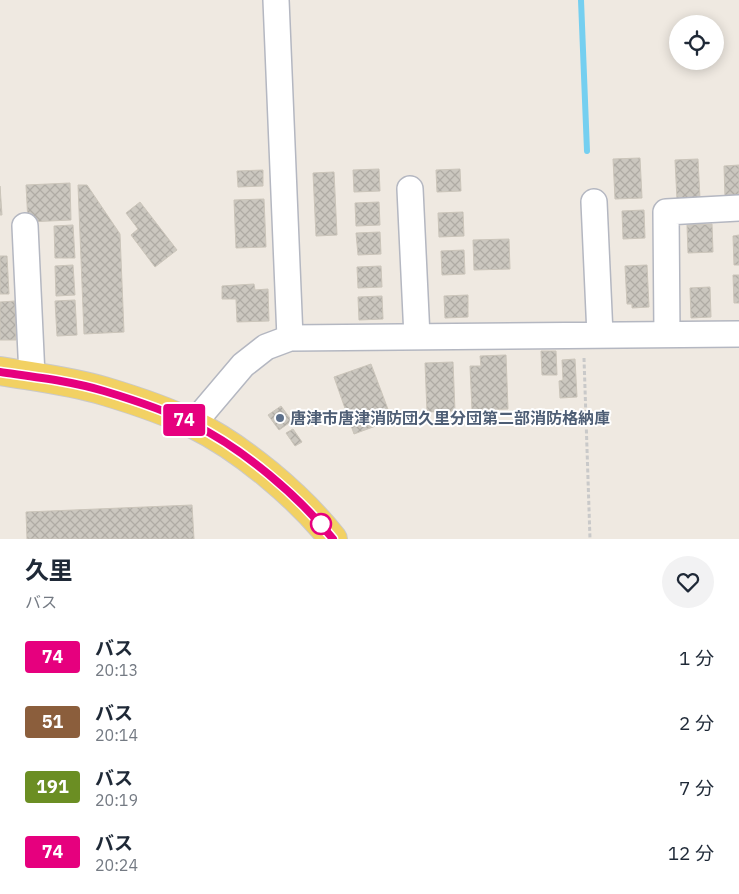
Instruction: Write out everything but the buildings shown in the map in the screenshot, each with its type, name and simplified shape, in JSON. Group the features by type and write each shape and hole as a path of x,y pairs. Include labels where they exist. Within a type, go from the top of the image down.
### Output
{"main road":[{"path":"0,372 32,376 103,390 194,424 262,470 319,521 333,539"}],"street":[{"path":"276,0 290,338"},
{"path":"410,189 416,337"},
{"path":"591,335 594,202"},
{"path":"668,334 666,212 739,208"},
{"path":"25,226 32,376"},
{"path":"194,424 243,365 266,347 290,338 739,334"}],"path":[{"path":"590,539 591,335"}],"waterway":[{"path":"581,0 587,151"}],"bus line":[{"name":"74","path":"0,372 44,378 103,390 194,424 262,470 319,521 333,539"}],"place":[{"name":"唐津市唐津消防団久里分団第二部消防格納庫","path":"280,418"}]}
